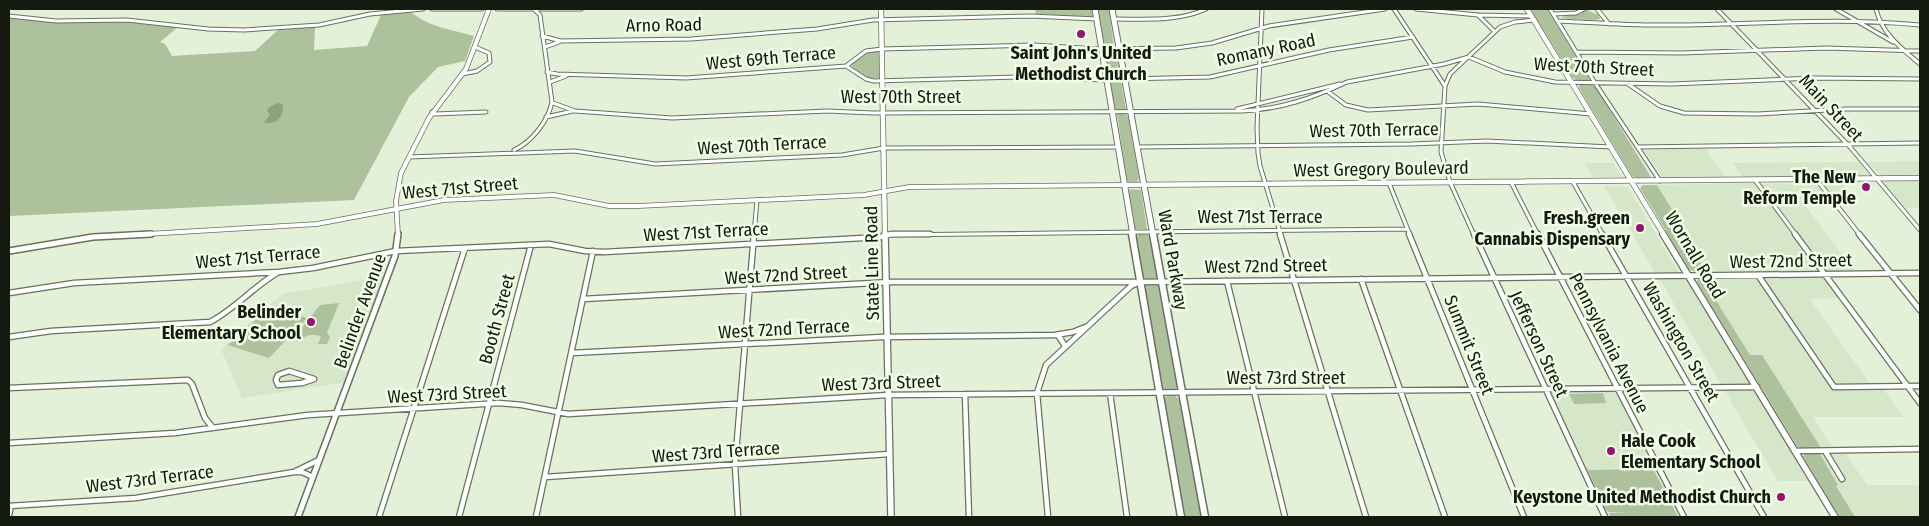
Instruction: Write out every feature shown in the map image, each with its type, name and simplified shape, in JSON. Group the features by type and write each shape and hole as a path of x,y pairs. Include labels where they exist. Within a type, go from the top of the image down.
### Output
{"main road":[{"name":"State Line Road","path":"881,9 891,517"},
{"name":"Ward Parkway","path":"1095,9 1158,392 1181,517"},
{"name":"Ward Parkway","path":"1112,9 1205,517"},
{"name":"Wornall Road","path":"1527,9 1835,517"},
{"name":"West Gregory Boulevard","path":"1124,185 1920,178"}],"street":[{"path":"9,16 56,21 127,20 208,29 244,30 311,26 370,14 423,9"},
{"path":"432,9 482,9"},
{"name":"Belinder Avenue","path":"298,517 338,413 396,251 398,232 397,188 409,157 432,112 462,74 475,47 489,9"},
{"path":"497,9 581,9"},
{"path":"1114,19 1174,18 1195,14 1206,9"},
{"path":"1262,9 1257,146 1265,184 1366,517"},
{"name":"West 69th Terrace","path":"547,72 570,75 602,74 686,78 846,66 866,52 882,49 1038,45 1102,49 1194,46 1262,28 1368,10 1385,9"},
{"path":"1394,9 1445,86"},
{"path":"1416,9 1478,15 1531,17"},
{"path":"1550,9 1660,181"},
{"path":"1554,14 1576,13 1584,9"},
{"path":"1597,9 1609,24"},
{"name":"Main Street","path":"1718,9 1848,144 1920,230"},
{"path":"1836,9 1896,44 1920,64"},
{"path":"1876,9 1880,21 1896,44"},
{"path":"509,152 528,144 546,118 553,103 553,93 547,72 540,18 535,10"},
{"path":"540,18 549,10"},
{"path":"1478,15 1494,31"},
{"name":"Arno Road","path":"542,36 561,41 691,39 817,29 881,20 1030,16 1097,19"},
{"path":"1517,16 1521,22"},
{"path":"1445,86 1450,74 1477,51 1494,31 1531,17"},
{"path":"1558,21 1650,25 1787,20 1856,20 1920,25"},
{"name":"Romany Road","path":"1125,79 1197,78 1261,66 1329,50 1413,37"},
{"name":"Arno Road","path":"545,47 561,41"},
{"path":"462,74 483,69 490,62 489,53 475,47"},
{"path":"1576,52 1675,54 1826,48 1920,50"},
{"name":"West 70th Street","path":"1228,111 1257,106 1320,88 1433,67 1468,57 1499,70 1547,81 1692,84 1786,80 1920,79"},
{"path":"846,66 866,79 882,80 1021,77 1107,80"},
{"name":"West 69th Terrace","path":"550,82 570,75"},
{"name":"West 70th Street","path":"553,103 575,111 672,118 827,111 883,113 1003,110 1112,112 1257,111 1295,104 1347,82"},
{"path":"1627,83 1660,106 1684,114 1758,114 1816,110 1920,109"},
{"name":"Jefferson Street","path":"1445,86 1442,142 1443,162 1450,182 1604,517"},
{"path":"1320,88 1346,105 1362,110 1445,104 1490,104 1554,112 1591,114"},
{"name":"West 70th Street","path":"546,118 575,111"},
{"path":"432,112 435,114 462,114 486,112"},
{"name":"West 70th Terrace","path":"1137,147 1506,141 1611,148"},
{"path":"1639,148 1920,143"},
{"path":"528,144 530,152"},
{"name":"West 70th Terrace","path":"409,157 509,152 582,152 633,162 655,164 842,155 884,148 1118,146"},
{"path":"1755,180 1920,403"},
{"path":"1817,180 1920,310"},
{"name":"Pennsylvania Avenue","path":"1511,182 1684,517"},
{"name":"Washington Street","path":"1573,182 1764,517"},
{"name":"Summit Street","path":"1389,183 1524,517"},
{"name":"West Gregory Boulevard","path":"885,191 902,188 946,186 1124,185"},
{"name":"West 71st Street","path":"9,251 93,237 299,226 335,221 439,200 542,195 565,196 620,206 864,195 885,191"},
{"path":"738,517 735,465 757,200"},
{"name":"West 71st Terrace","path":"9,293 74,283 262,274 313,268 396,251 560,245 593,251 753,244 885,235 1407,229"},
{"name":"Booth Street","path":"459,517 531,245"},
{"path":"379,517 465,248"},
{"path":"536,517 593,251"},
{"path":"9,337 50,332 210,322 226,313 263,281 279,272"},
{"name":"West 72nd Street","path":"583,299 886,283 1920,273"},
{"path":"262,274 263,281"},
{"path":"1758,275 1834,387 1920,386"},
{"path":"1361,279 1445,517"},
{"path":"1227,281 1285,517"},
{"path":"1048,517 1037,393 1039,382 1046,365 1065,346 1132,286 1140,282"},
{"name":"West 72nd Terrace","path":"572,353 887,337 1058,335 1088,326"},
{"path":"1058,335 1065,346"},
{"path":"289,371 306,375 314,380 283,386 278,385 276,381 278,375 289,371"},
{"path":"9,388 188,380 192,384 205,418 214,428"},
{"name":"West 73rd Street","path":"9,443 175,433 284,417 489,404 512,404 558,413 888,394 1757,387"},
{"path":"1110,393 1127,517"},
{"path":"965,394 969,517"},
{"path":"1795,451 1920,449"},
{"path":"1825,450 1842,479"},
{"name":"West 73rd Terrace","path":"545,477 889,454"},
{"name":"West 73rd Terrace","path":"294,472 319,460"},
{"name":"West 73rd Terrace","path":"10,506 136,498 294,472 302,472 312,477"},
{"path":"9,515 10,506"}],"shaded area":[{"path":"1035,9 1093,9 1094,17 1036,14"},
{"path":"1098,9 1109,9 1114,47 1104,46"},
{"path":"1530,9 1547,9 1590,80 1578,81 1573,78"},
{"path":"1587,10 1599,15 1600,19 1580,20 1561,17 1581,14"},
{"path":"411,12 433,25 474,36 465,61 438,67 409,97 354,200 9,216 9,17 46,21 127,21 178,27 160,42 165,44 172,56 255,51 278,30 315,27 314,50 367,46 381,15"},
{"path":"1107,50 1116,52 1126,110 1114,108 1105,52"},
{"path":"867,52 880,52 879,78 868,78 852,67 852,63"},
{"path":"1579,84 1595,86 1651,177 1637,178 1632,176 1579,88"},
{"path":"279,103 283,105 281,116 276,121 264,122 270,115 267,111 269,108"},
{"path":"1117,114 1128,116 1139,178 1137,182 1129,182 1127,180"},
{"path":"1705,148 1726,178 1663,179 1645,151"},
{"path":"1920,161 1920,176 1882,176 1866,162"},
{"path":"1859,162 1868,176 1743,178 1733,163"},
{"path":"1585,163 1613,163 1622,177 1593,177"},
{"path":"1886,181 1920,181 1920,208 1905,209 1884,184"},
{"path":"1824,182 1841,182 1853,198 1833,198 1822,184"},
{"path":"1753,183 1757,185 1820,272 1706,271 1687,242 1692,241 1657,185"},
{"path":"1761,184 1818,184 1830,200 1801,200 1856,272 1825,271"},
{"path":"1643,185 1657,185 1692,242 1687,242 1706,271 1695,272 1689,269 1640,188"},
{"path":"1604,186 1628,187 1679,273 1656,274"},
{"path":"1130,189 1141,190 1147,229 1135,229"},
{"path":"1139,234 1147,234 1149,236 1157,276 1155,279 1145,279 1143,276 1136,237"},
{"name":"Belinder Elementary School","path":"387,276 348,382 242,398 221,349 282,294"},
{"path":"1824,277 1840,298 1810,299 1870,384 1836,383 1763,278"},
{"path":"1659,278 1682,278 1687,280 1749,385 1722,386"},
{"path":"1698,278 1702,278 1750,355 1762,355 1821,448 1800,448 1797,446 1697,282"},
{"path":"1702,278 1758,278 1833,388 1883,388 1904,417 1813,417 1833,448 1821,448 1762,355 1750,355"},
{"path":"1156,283 1158,285 1177,387 1175,389 1165,390 1162,387 1144,285"},
{"path":"339,303 327,333 330,337 327,344 318,344 321,337 315,335 306,336 297,342 294,338 320,305"},
{"path":"269,308 307,318 269,358 228,345"},
{"path":"1749,390 1755,392 1808,481 1778,481 1725,391"},
{"name":"Hale Cook Elementary School","path":"1613,391 1617,394 1680,517 1606,517 1549,393"},
{"path":"1603,393 1606,403 1574,404 1569,394"},
{"path":"1167,396 1175,396 1179,399 1202,517 1185,517 1163,399"},
{"path":"1805,454 1820,454 1838,485 1836,486 1855,517 1839,516 1803,456"},
{"path":"1820,454 1846,454 1867,485 1920,485 1920,517 1855,517 1835,485 1838,485"},
{"path":"1648,464 1651,465 1678,517 1611,517 1609,513 1631,513 1609,512 1606,509 1608,515 1586,466 1589,470 1650,469"}],"place":[{"name":"Saint John's United Methodist Church","path":"1081,34"},
{"name":"The New Reform Temple","path":"1866,187"},
{"name":"Fresh.green Cannabis Dispensary","path":"1640,228"},
{"name":"Belinder Elementary School","path":"311,322"},
{"name":"Hale Cook Elementary School","path":"1611,451"},
{"name":"Keystone United Methodist Church","path":"1781,497"}]}
